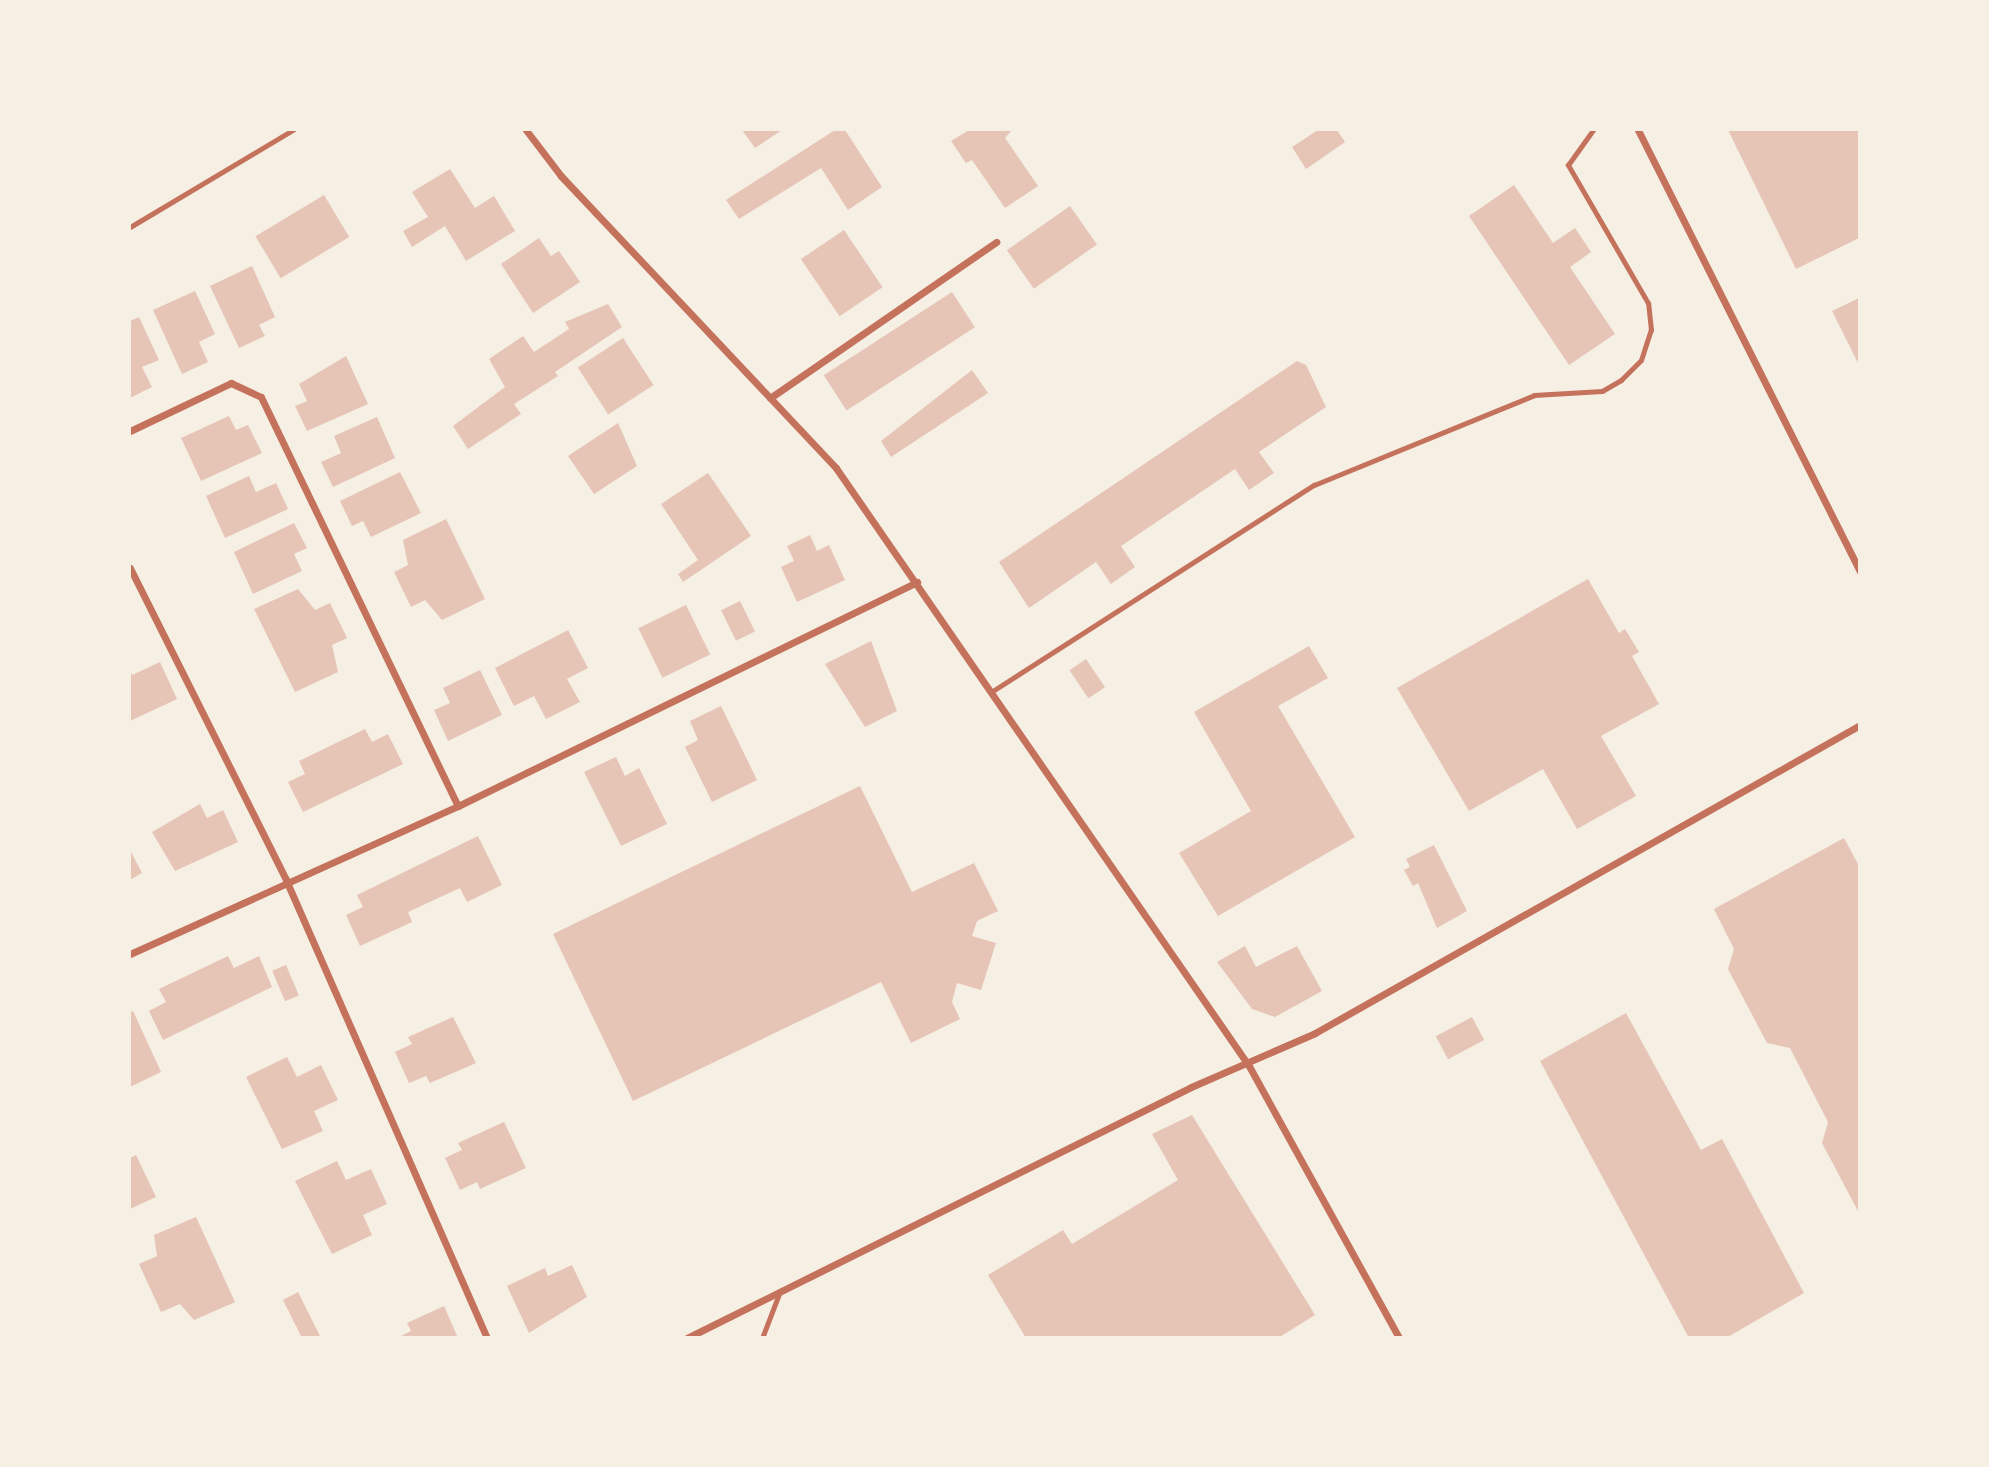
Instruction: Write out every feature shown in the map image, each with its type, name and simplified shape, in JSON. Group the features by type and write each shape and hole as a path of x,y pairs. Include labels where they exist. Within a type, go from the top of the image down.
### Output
{"street":[{"path":"526,130 561,176 836,468 1249,1066 1399,1338"},
{"path":"1638,130 1860,571"},
{"path":"770,398 996,242"},
{"path":"130,431 231,383 261,397 458,806"},
{"path":"130,568 286,880 487,1338"},
{"path":"130,954 286,880 458,806 917,582"},
{"path":"687,1338 781,1288 1191,1087 1249,1066 1860,724"}],"lane":[{"path":"130,227 293,130"},
{"path":"991,692 1314,485 1534,395 1572,396 1621,380 1642,360 1651,330 1648,303 1568,164 1593,130"},
{"path":"762,1338 781,1288"}],"building":[{"path":"742,130 782,130 755,148"},
{"path":"835,130 845,130 882,187 848,210 821,168 739,219 726,200"},
{"path":"969,130 1012,130 1005,138 1038,186 1005,208 972,160 966,163 951,141"},
{"path":"1318,130 1337,130 1345,142 1306,169 1292,147"},
{"path":"1728,130 1859,130 1859,238 1796,269"},
{"path":"450,169 475,208 494,196 515,231 466,261 445,226 412,247 403,231 428,217 412,192"},
{"path":"1514,185 1553,243 1575,228 1591,252 1570,267 1615,334 1569,365 1469,216"},
{"path":"324,195 349,237 281,278 255,236"},
{"path":"1070,206 1097,245 1034,289 1007,250"},
{"path":"844,230 883,287 839,316 801,259"},
{"path":"539,238 551,256 559,251 580,282 533,313 501,264"},
{"path":"252,266 275,317 259,325 265,336 239,348 210,286"},
{"path":"195,291 215,334 199,342 208,362 182,374 153,310"},
{"path":"952,292 975,327 847,411 824,375"},
{"path":"1859,298 1859,365 1832,311"},
{"path":"608,304 622,327 555,372 558,376 514,404 521,414 468,449 453,426 505,387 489,359 523,336 534,352 569,329 565,322"},
{"path":"139,317 159,360 142,367 152,387 130,398 130,321"},
{"path":"623,338 653,385 608,414 578,367"},
{"path":"346,356 368,404 307,431 295,406 307,401 299,384"},
{"path":"1297,361 1306,365 1326,407 1259,452 1274,473 1249,490 1235,469 1121,546 1135,567 1111,584 1096,562 1029,608 999,562"},
{"path":"972,370 988,393 891,457 881,441"},
{"path":"229,416 236,430 248,425 262,453 201,481 181,438"},
{"path":"377,417 395,458 333,487 321,462 341,453 334,436"},
{"path":"618,423 637,466 594,494 568,456"},
{"path":"400,472 421,513 371,537 363,521 352,526 340,501"},
{"path":"708,473 751,536 683,582 678,574 698,560 661,504"},
{"path":"249,476 256,492 276,483 288,509 225,538 206,496"},
{"path":"446,519 485,599 442,620 425,600 411,607 394,572 408,565 403,540"},
{"path":"294,523 307,548 294,554 302,571 253,594 234,552"},
{"path":"810,535 817,551 829,545 845,580 797,602 781,567 794,561 787,546"},
{"path":"1588,579 1619,633 1625,629 1639,652 1632,656 1659,704 1601,736 1636,796 1577,829 1543,769 1469,811 1397,688"},
{"path":"298,589 315,610 330,603 347,638 332,645 338,672 295,692 254,609"},
{"path":"740,601 755,632 736,641 721,610"},
{"path":"686,605 710,654 662,678 638,628"},
{"path":"568,630 588,668 567,679 580,702 546,719 534,696 514,706 495,668"},
{"path":"871,641 897,711 865,727 825,664"},
{"path":"1309,646 1328,678 1278,706 1355,837 1218,916 1179,853 1251,811 1194,712"},
{"path":"1086,659 1105,687 1088,698 1069,670"},
{"path":"160,662 177,699 130,721 130,670 132,675"},
{"path":"480,670 502,715 448,741 434,710 450,703 443,688"},
{"path":"721,706 757,780 712,802 685,747 698,740 690,721"},
{"path":"365,729 372,742 388,734 403,764 303,812 288,782 305,774 299,761"},
{"path":"616,757 625,776 639,768 667,824 621,846 584,772"},
{"path":"860,786 912,892 974,863 998,911 977,921 972,936 996,943 981,990 957,983 952,1002 960,1019 911,1043 881,982 633,1101 553,934"},
{"path":"200,804 207,818 223,810 238,842 175,871 152,832"},
{"path":"478,836 502,885 467,902 460,888 408,912 412,922 360,946 346,915 363,907 357,895"},
{"path":"1844,838 1859,866 1859,1213 1822,1143 1828,1122 1790,1048 1767,1043 1728,969 1734,949 1714,909"},
{"path":"1434,845 1467,911 1437,928 1418,883 1413,886 1404,870 1410,867 1406,859"},
{"path":"130,850 142,873 130,880"},
{"path":"1245,946 1256,967 1297,946 1322,991 1275,1017 1252,1009 1217,962"},
{"path":"228,956 234,968 259,956 272,987 163,1040 149,1011 166,1002 159,989"},
{"path":"286,965 299,995 285,1001 272,971"},
{"path":"133,1011 161,1072 130,1087 130,1013"},
{"path":"1626,1013 1701,1150 1722,1139 1804,1293 1726,1338 1689,1338 1540,1061"},
{"path":"453,1017 476,1063 430,1083 426,1076 409,1083 395,1052 412,1044 408,1037"},
{"path":"1472,1017 1484,1040 1448,1059 1436,1036"},
{"path":"287,1057 297,1077 321,1065 338,1100 314,1111 323,1131 282,1149 246,1077"},
{"path":"1192,1115 1315,1315 1278,1338 1026,1338 988,1275 1063,1230 1072,1244 1178,1180 1152,1134"},
{"path":"504,1122 526,1168 480,1189 477,1182 460,1190 445,1158 462,1150 458,1143"},
{"path":"136,1155 156,1197 130,1209 130,1158"},
{"path":"337,1161 346,1180 371,1169 387,1204 363,1215 372,1235 332,1254 295,1181"},
{"path":"196,1217 235,1302 194,1320 180,1304 161,1312 139,1264 157,1256 154,1235"},
{"path":"572,1265 587,1297 529,1333 507,1286 545,1268 548,1276"},
{"path":"298,1292 321,1338 302,1338 283,1300"},
{"path":"444,1306 458,1338 397,1338 411,1331 407,1323"}]}
